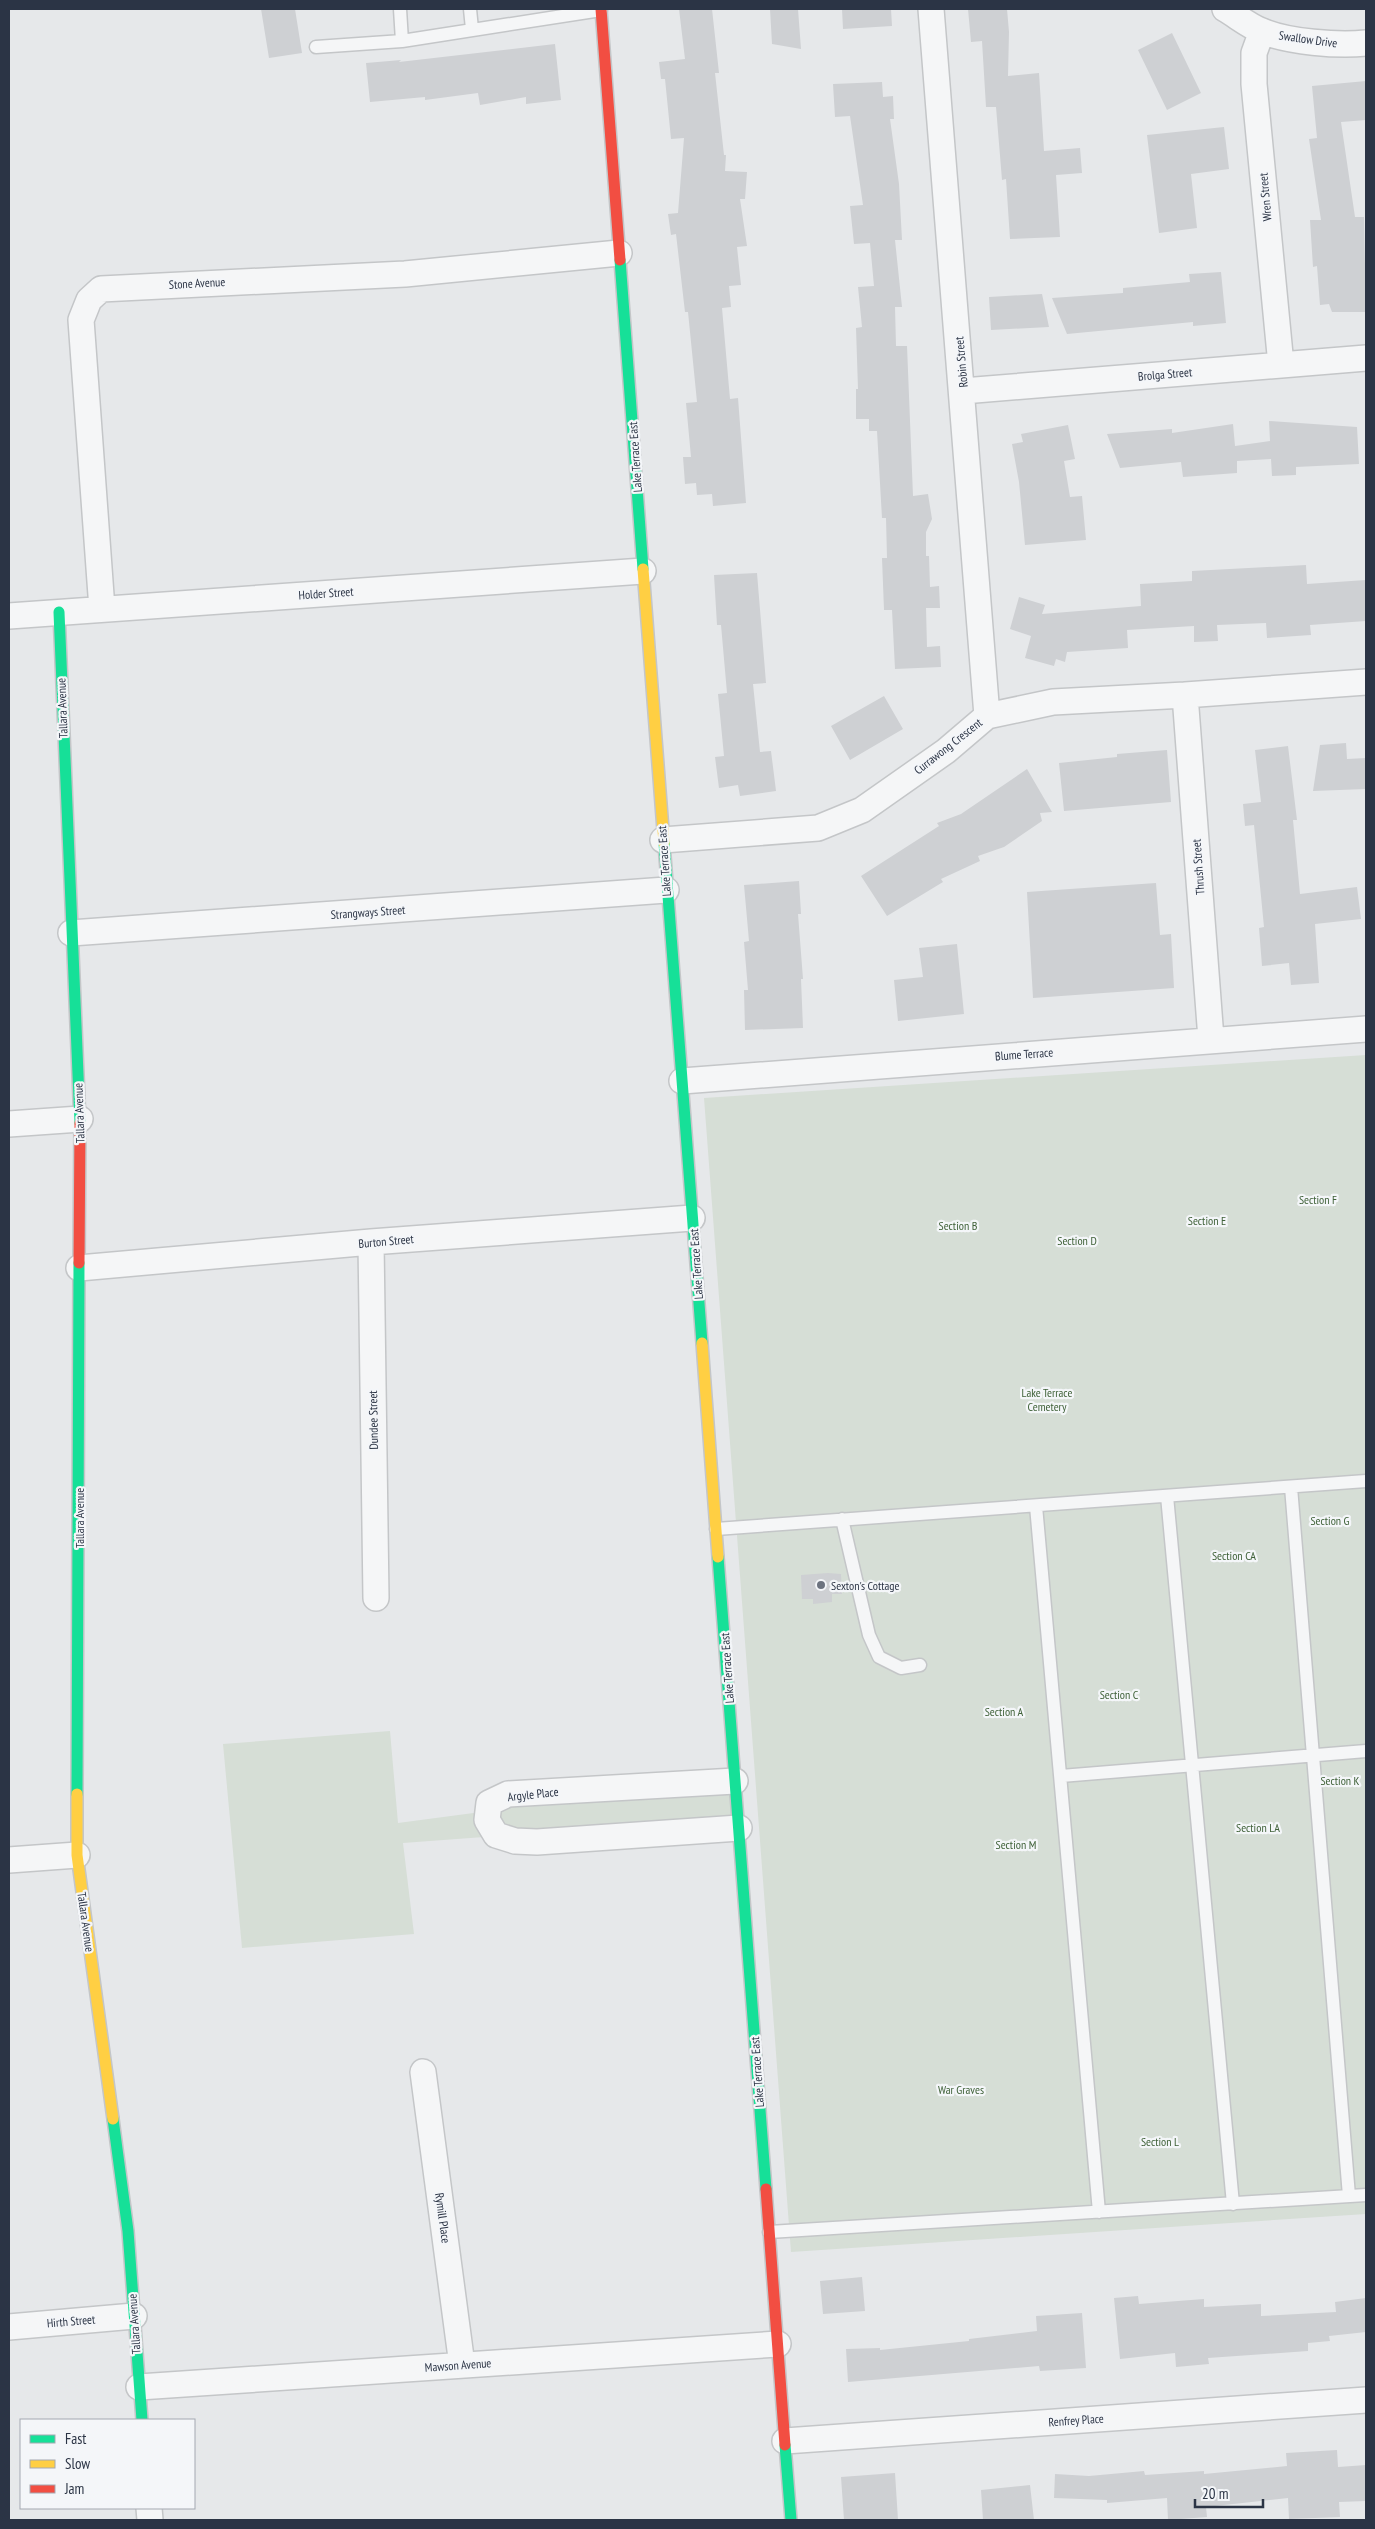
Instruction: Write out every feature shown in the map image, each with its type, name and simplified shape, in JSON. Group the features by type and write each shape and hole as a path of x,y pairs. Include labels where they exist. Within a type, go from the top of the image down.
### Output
{"street":[{"name":"Lake Terrace East","path":"601,9 644,571 666,890 791,2520"},
{"name":"Robin Street","path":"931,9 963,391 987,716"},
{"name":"Swallow Drive","path":"1225,9 1262,31 1297,39 1352,45 1366,43"},
{"name":"Wren Street","path":"1262,31 1254,53 1254,84 1281,365"},
{"name":"Stone Avenue","path":"102,609 81,320 89,300 101,289 405,274 620,253"},
{"name":"Brolga Street","path":"963,391 1366,358"},
{"name":"Holder Street","path":"9,616 644,571"},
{"name":"Tallara Avenue","path":"59,612 80,1119 77,1855 128,2231 142,2419"},
{"name":"Currawong Crescent","path":"663,840 818,828 842,820 862,810 946,751 987,716 1053,702 1366,682"},
{"name":"Thrush Street","path":"1185,695 1211,1039"},
{"name":"Strangways Street","path":"71,933 666,890"},
{"name":"Blume Terrace","path":"682,1081 1211,1039 1366,1029"},
{"path":"9,1124 80,1119"},
{"name":"Burton Street","path":"79,1268 370,1242 692,1218"},
{"name":"Dundee Street","path":"370,1242 376,1598"},
{"name":"Argyle Place","path":"735,1781 508,1794 490,1803 488,1820 496,1835 515,1841 537,1842 739,1828"},
{"path":"9,1860 77,1855"},
{"name":"Rymill Place","path":"423,2072 462,2365"},
{"name":"Hirth Street","path":"9,2326 134,2316"},
{"name":"Mawson Avenue","path":"139,2386 778,2344"},
{"name":"Renfrey Place","path":"785,2441 1366,2400"}],"lane":[{"path":"400,9 402,41"},
{"path":"470,9 472,29"},
{"path":"316,47 402,41 601,9"},
{"path":"716,1529 1366,1481"},
{"path":"1290,1487 1349,2196"},
{"path":"1167,1496 1234,2204"},
{"path":"1036,1506 1099,2212"},
{"path":"842,1519 869,1635 879,1657 901,1668 920,1665"},
{"path":"1061,1776 1366,1751"},
{"path":"769,2232 1366,2195"}],"green space":[{"name":"Lake Terrace Cemetery","path":"1366,1055 1366,2214 791,2252 704,1098"},
{"path":"390,1731 398,1823 481,1812 484,1837 403,1843 414,1934 242,1948 223,1744"},
{"path":"731,1786 735,1823 500,1831 494,1807"}],"building":[{"path":"261,9 295,9 302,53 269,58"},
{"path":"679,9 712,9 719,73 715,73 724,155 726,155 725,171 747,172 745,199 740,199 747,246 737,247 741,285 729,286 731,307 722,308 730,399 738,398 746,503 713,506 712,494 697,495 696,483 685,484 683,457 691,457 686,403 697,402 688,312 685,312 676,234 671,235 668,214 678,213 684,138 671,139 665,79 661,79 659,62 685,59"},
{"path":"770,9 798,9 801,49 772,44"},
{"path":"842,9 891,9 892,26 843,29"},
{"path":"968,9 1007,9 1009,32 1008,76 1039,73 1044,151 1080,148 1082,173 1056,175 1060,237 1010,239 1006,179 1002,180 996,107 986,107 982,41 971,42"},
{"path":"1172,33 1201,93 1167,110 1138,50"},
{"path":"555,44 561,100 526,104 526,97 480,105 478,93 425,100 425,97 370,102 366,63 401,60 399,62"},
{"path":"1366,81 1366,120 1341,122 1355,217 1364,217 1366,312 1332,312 1329,304 1320,305 1317,266 1313,267 1310,220 1321,220 1309,139 1317,138 1312,86"},
{"path":"882,82 883,97 893,96 894,119 890,119 899,184 902,240 895,240 902,307 895,307 896,346 907,346 913,496 928,494 932,519 926,532 926,556 929,556 930,587 939,586 940,608 926,608 927,647 940,646 941,667 895,669 892,610 884,610 882,558 887,558 886,518 882,518 877,431 869,431 869,419 856,419 856,389 858,389 856,328 862,327 858,287 874,286 870,243 854,244 850,206 863,205 850,116 835,117 833,84"},
{"path":"1224,127 1229,169 1191,174 1197,228 1159,233 1147,135"},
{"path":"1221,272 1226,323 1193,326 1193,322 1067,334 1052,298 1123,293 1123,288 1190,282 1189,274"},
{"path":"1042,294 1049,327 991,330 989,297"},
{"path":"1269,421 1357,427 1359,464 1296,467 1296,475 1272,476 1271,459 1237,461 1237,473 1183,477 1181,462 1120,468 1107,434 1172,429 1172,433 1233,424 1235,446 1270,441"},
{"path":"1068,425 1075,459 1064,461 1070,497 1082,496 1086,540 1025,545 1019,482 1012,444 1023,442 1021,434"},
{"path":"1306,565 1307,584 1366,580 1366,621 1310,625 1311,635 1267,638 1266,623 1217,625 1218,641 1194,642 1194,626 1127,630 1128,648 1067,652 1065,662 1056,659 1054,666 1025,658 1031,636 1010,629 1019,597 1045,605 1042,614 1141,606 1140,584 1192,581 1192,571"},
{"path":"757,573 766,683 753,684 760,752 771,751 776,791 740,796 738,785 719,788 715,757 724,756 718,694 727,693 721,625 717,625 714,575"},
{"path":"884,696 903,729 850,760 831,726"},
{"path":"1346,743 1347,759 1366,758 1366,789 1313,791 1320,745"},
{"path":"1288,746 1297,820 1293,820 1300,894 1357,887 1361,919 1315,924 1319,983 1291,985 1289,963 1262,966 1259,928 1264,927 1254,825 1245,826 1243,804 1261,802 1255,750"},
{"path":"1167,750 1171,802 1064,811 1059,763 1117,757 1117,754"},
{"path":"1027,769 1052,812 1040,813 1042,821 1004,847 978,856 980,861 941,879 943,882 887,916 861,876 939,826 937,823 961,814"},
{"path":"799,881 801,914 798,914 803,979 801,979 803,1028 745,1030 744,990 748,990 744,942 749,941 744,885"},
{"path":"1156,883 1160,935 1171,934 1174,988 1033,998 1027,892"},
{"path":"957,944 964,1014 898,1021 894,980 923,977 919,948"},
{"name":"Sexton's Cottage","path":"841,1574 842,1594 832,1594 832,1602 813,1604 813,1599 802,1599 801,1575"},
{"path":"862,2277 865,2311 823,2314 820,2281"},
{"path":"1138,2296 1139,2304 1204,2299 1204,2307 1261,2304 1261,2316 1336,2312 1335,2302 1366,2298 1366,2332 1329,2336 1330,2341 1308,2343 1308,2351 1208,2358 1209,2364 1176,2367 1175,2353 1120,2359 1114,2298"},
{"path":"1082,2313 1086,2368 1040,2371 1039,2366 848,2382 846,2349 880,2348 880,2350 969,2341 969,2339 1037,2331 1036,2316"},
{"path":"1337,2450 1338,2467 1366,2465 1366,2501 1339,2502 1340,2517 1289,2519 1288,2498 1206,2507 1207,2517 1168,2520 1167,2498 1107,2503 1107,2500 1054,2498 1055,2474 1089,2476 1144,2471 1145,2475 1204,2471 1204,2474 1287,2466 1286,2453"},
{"path":"895,2473 898,2520 844,2520 841,2477"},
{"path":"1030,2485 1034,2520 983,2520 981,2490"}],"traffic: fast":[{"path":"620,260 643,569"},
{"path":"59,612 80,1123"},
{"path":"664,843 702,1343"},
{"path":"77,1794 79,1263"},
{"path":"718,1557 766,2189"},
{"path":"113,2119 128,2231 142,2419"},
{"path":"785,2445 791,2520"}],"traffic: slow":[{"path":"643,569 664,843"},
{"path":"702,1343 718,1557"},
{"path":"77,1794 77,1855 113,2119"}],"traffic: jam":[{"path":"601,9 620,260"},
{"path":"79,1263 80,1123"},
{"path":"766,2189 785,2445"}],"place":[{"name":"Sexton's Cottage","path":"821,1585"}],"park label":[{"name":"Section F","path":"1318,1199"},
{"name":"Section E","path":"1207,1220"},
{"name":"Section B","path":"958,1225"},
{"name":"Section D","path":"1077,1240"},
{"name":"Section G","path":"1330,1520"},
{"name":"Section CA","path":"1234,1555"},
{"name":"Section C","path":"1119,1694"},
{"name":"Section A","path":"1004,1711"},
{"name":"Section K","path":"1340,1780"},
{"name":"Section LA","path":"1258,1827"},
{"name":"Section M","path":"1016,1844"},
{"name":"War Graves","path":"961,2089"},
{"name":"Section L","path":"1160,2141"}]}
